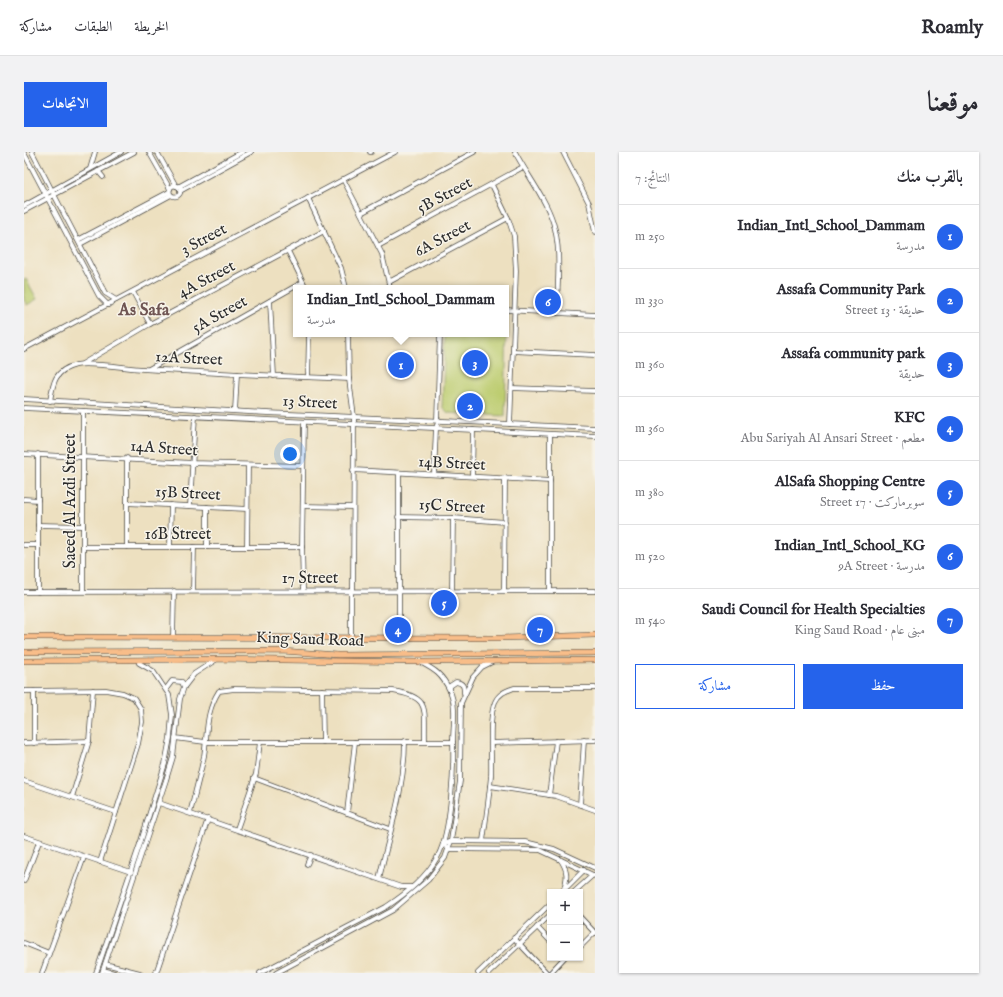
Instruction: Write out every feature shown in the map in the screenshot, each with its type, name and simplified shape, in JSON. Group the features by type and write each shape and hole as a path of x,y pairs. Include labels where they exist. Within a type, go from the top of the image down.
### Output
{"main road":[{"name":"King Saud Road","path":"24,637 595,636"},
{"name":"King Saud Road","path":"24,652 282,651 338,655 595,653"},
{"path":"24,661 217,659 493,662 595,660"}],"street":[{"path":"32,152 105,293 116,300"},
{"path":"90,169 95,152"},
{"path":"54,193 90,169 121,152"},
{"path":"24,206 54,193 134,152"},
{"path":"149,152 170,192 178,195 178,188 157,152"},
{"path":"178,188 242,152"},
{"path":"79,242 170,192 251,152"},
{"name":"3 Street","path":"24,349 395,152"},
{"path":"361,213 474,152"},
{"path":"515,152 546,204 553,222 557,258 557,313"},
{"path":"563,152 581,185 593,214 595,232"},
{"path":"24,153 99,296 108,305"},
{"name":"5B Street","path":"378,246 523,167"},
{"path":"98,171 103,177"},
{"path":"343,179 378,246 386,267 390,285"},
{"path":"492,185 508,218 514,236 516,272 510,424"},
{"path":"24,211 47,196"},
{"path":"308,198 341,268 345,285"},
{"name":"6A Street","path":"389,282 508,218"},
{"path":"66,233 73,230"},
{"name":"4A Street","path":"82,364 150,324 324,231"},
{"path":"288,251 305,285"},
{"path":"85,268 91,265"},
{"name":"5A Street","path":"299,285 304,282"},
{"name":"5A Street","path":"149,369 293,288"},
{"path":"133,292 150,324"},
{"path":"99,296 105,293"},
{"path":"270,301 274,376"},
{"path":"509,310 595,315"},
{"path":"308,377 309,337"},
{"path":"348,337 349,378 354,417 351,637"},
{"path":"434,474 436,428 438,420 440,337"},
{"path":"514,351 595,355"},
{"name":"12A Street","path":"50,401 52,383 57,376 64,370 82,364 274,376 349,378"},
{"path":"236,411 237,374"},
{"path":"512,388 595,391"},
{"name":"13 Street","path":"24,399 354,417 595,428"},
{"name":"13 Street","path":"24,408 595,436"},
{"name":"Saeed Al Azdi Street","path":"83,411 83,591"},
{"path":"190,506 194,416"},
{"path":"303,590 302,547 304,422"},
{"path":"472,476 473,430"},
{"path":"550,434 550,590"},
{"name":"14A Street","path":"24,454 127,458 192,463 303,466"},
{"path":"38,454 38,592"},
{"path":"126,547 127,458"},
{"path":"247,547 248,465"},
{"name":"14B Street","path":"353,470 550,481"},
{"path":"399,473 399,637"},
{"path":"504,590 505,478"},
{"path":"24,499 38,500"},
{"name":"15B Street","path":"127,503 247,509"},
{"path":"170,547 171,505"},
{"path":"303,506 353,507"},
{"path":"207,507 207,547"},
{"name":"15C Street","path":"398,517 453,518 505,522"},
{"path":"452,590 453,518"},
{"path":"38,525 82,526"},
{"path":"24,545 38,545"},
{"name":"16B Street","path":"83,547 302,547"},
{"path":"193,590 194,547"},
{"name":"17 Street","path":"24,592 193,590 595,591"},
{"path":"173,637 174,591"},
{"path":"114,973 103,972 159,803 172,757 180,700 184,687 194,674 217,659"},
{"path":"260,973 386,907 412,887 424,875 438,856 443,844 451,794 454,756 454,708 450,691 441,676 431,667 420,662"},
{"path":"276,973 393,910 428,880 449,849 452,841 460,781 461,703 464,693 473,677 482,667 493,662"},
{"path":"96,973 165,764 172,715 169,695 166,689 153,671 139,663"},
{"path":"166,689 172,681 182,682 184,687"},
{"path":"450,691 450,686 456,682 461,683 464,687 464,693"},
{"path":"483,841 490,786 495,703 503,692 514,688 595,688"},
{"path":"190,813 199,777 205,742 207,716 219,691 234,689 393,691 417,696 425,713 425,741"},
{"path":"24,691 93,690 123,693 134,698 141,709 142,722 138,744 100,862"},
{"path":"72,797 89,741 93,690"},
{"path":"322,690 323,742"},
{"path":"34,691 34,742"},
{"path":"175,738 205,742 453,742"},
{"path":"580,804 584,740"},
{"path":"492,742 595,740"},
{"path":"24,743 89,741"},
{"path":"379,879 399,794 405,757 405,741"},
{"path":"549,795 556,741"},
{"path":"237,829 254,778 260,742"},
{"path":"347,813 356,742"},
{"path":"254,778 390,829"},
{"path":"24,781 116,812"},
{"path":"490,786 549,795 595,810"},
{"path":"159,803 401,887 412,887"},
{"path":"156,973 208,819"},
{"path":"24,836 130,872"},
{"path":"443,844 452,841 526,842 554,849 595,868"},
{"path":"24,881 39,842"},
{"path":"443,844 449,849 540,850 594,875 578,889"},
{"path":"307,864 311,855"},
{"path":"42,973 84,857"},
{"path":"560,858 565,866 568,876 563,889"},
{"path":"565,889 584,870"},
{"path":"478,973 547,907"},
{"path":"489,973 547,918"},
{"path":"583,920 595,933 583,944"},
{"path":"537,927 547,938"},
{"path":"514,938 549,973 561,961"},
{"path":"24,943 49,952"},
{"path":"105,964 140,973"}],"green space":[{"path":"26,279 37,299 27,305 24,300 24,280"},
{"path":"445,337 507,337 505,416 448,413 442,407"}],"place":[{"name":"Indian_Intl_School_KG","path":"548,302"},
{"name":"Assafa community park","path":"475,363"},
{"name":"Indian_Intl_School_Dammam","path":"401,365"},
{"name":"Assafa Community Park","path":"470,406"},
{"name":"AlSafa Shopping Centre","path":"444,603"},
{"name":"KFC","path":"398,630"},
{"name":"Saudi Council for Health Specialties","path":"540,630"}],"district":[{"name":"As Safa","path":"144,310"}]}
